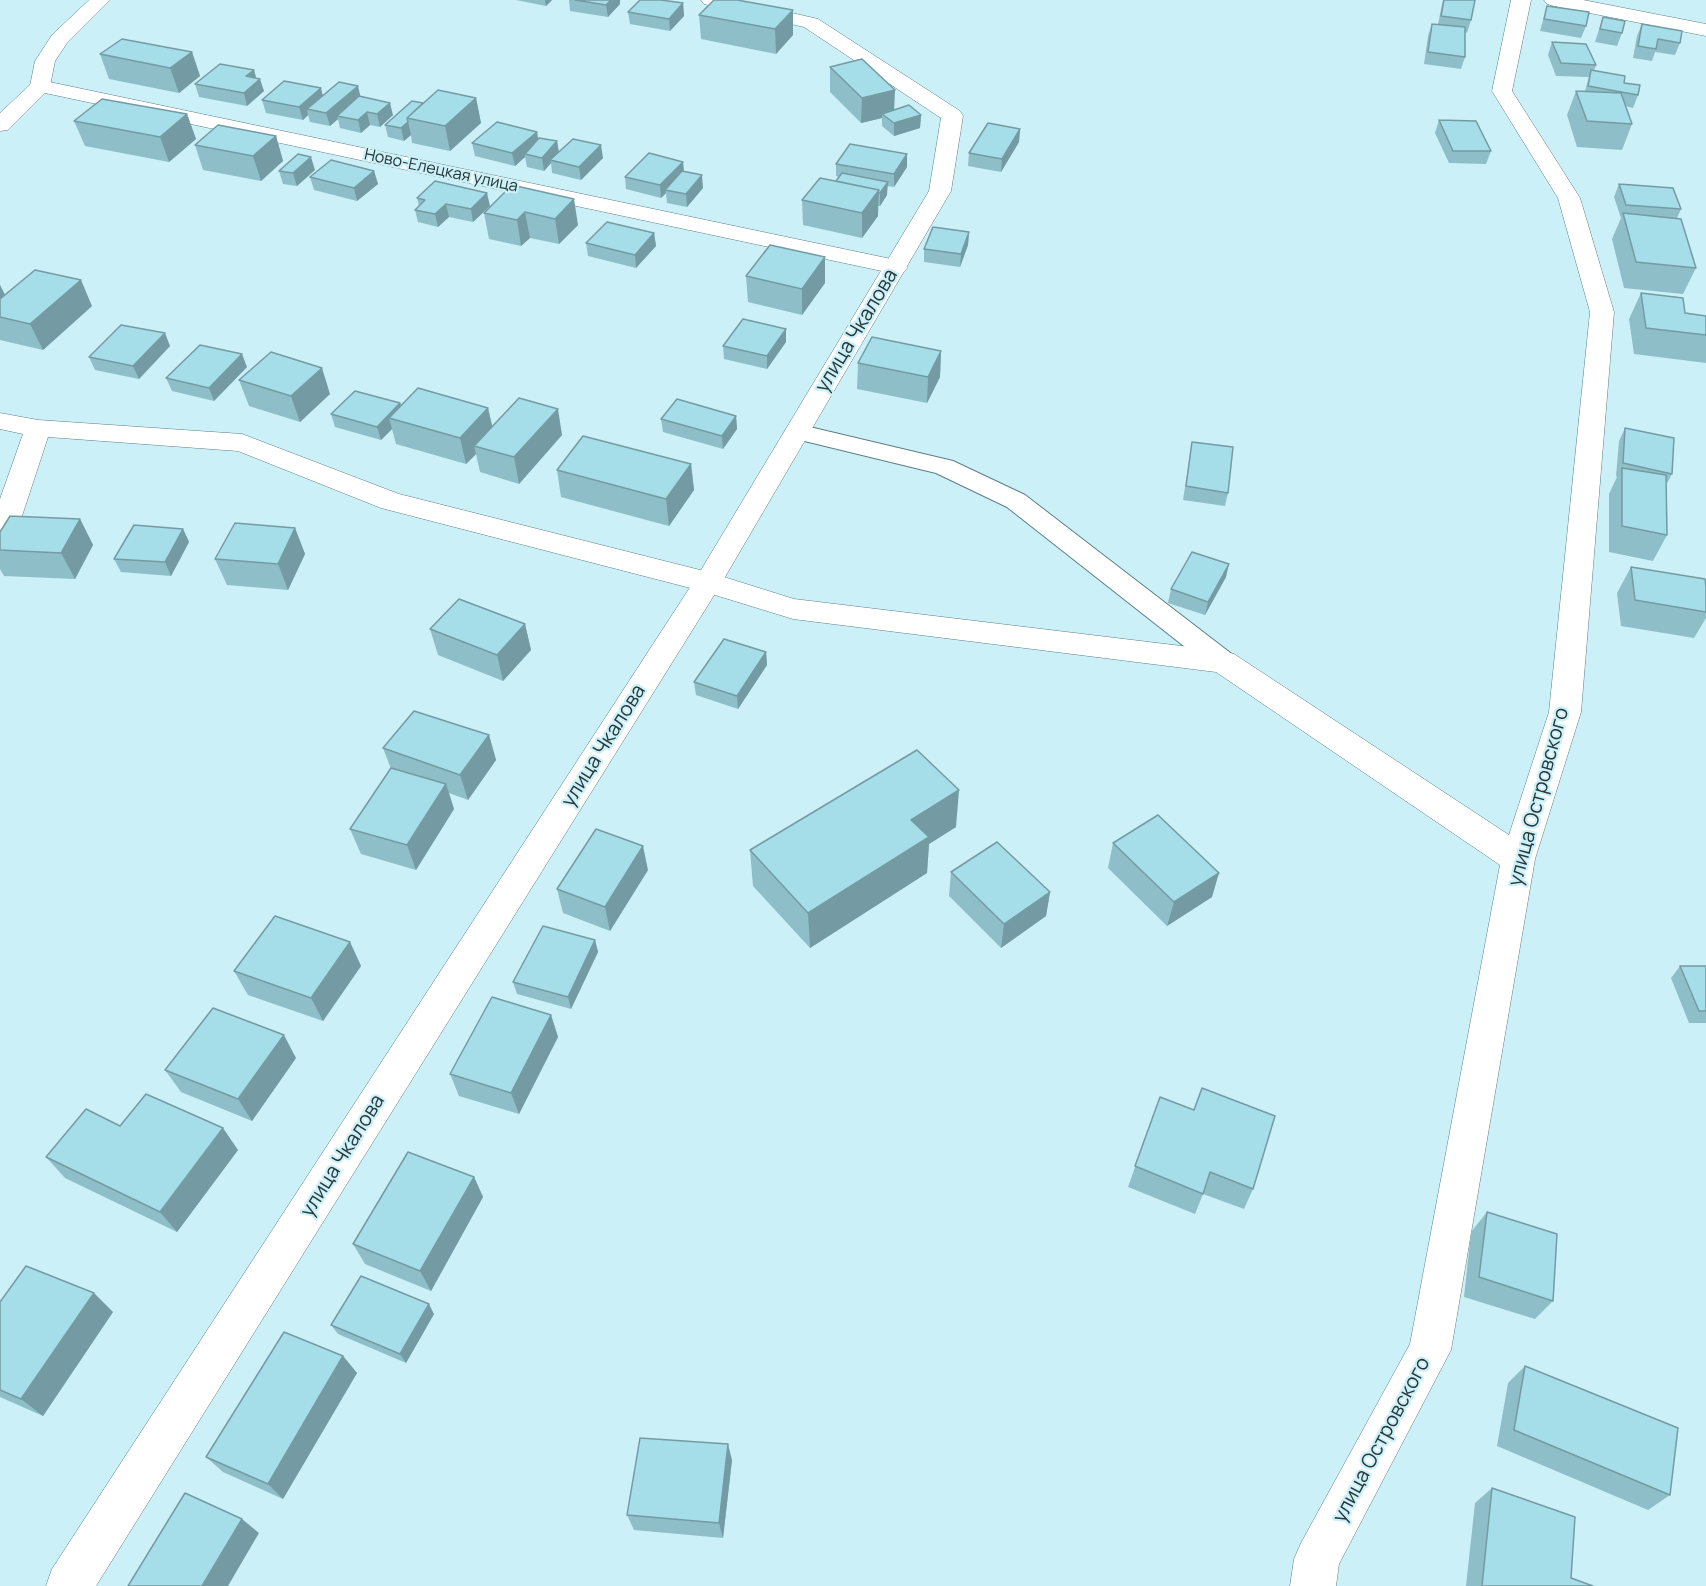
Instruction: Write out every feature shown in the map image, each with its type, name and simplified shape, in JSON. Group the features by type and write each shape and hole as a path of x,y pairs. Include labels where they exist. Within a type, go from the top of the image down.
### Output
{"street":[{"path":"0,125 40,86 45,61 59,39 100,0"},
{"name":"улица Чкалова","path":"69,1586 708,582 940,191 952,116 811,23 711,0"},
{"name":"улица Островского","path":"1313,1586 1317,1560 1430,1350 1518,859 1565,711 1602,312 1569,198 1502,91 1521,0"},
{"path":"1554,0 1706,30"},
{"name":"Ново-Елецкая улица","path":"40,86 896,267"},
{"path":"0,421 38,428 242,443 391,501 708,582 792,609 1223,662 1518,859"},
{"path":"0,522 8,516 38,428"}],"lane":[{"path":"797,432 944,467 1016,501 1223,662"}],"building":[{"path":"575,0 611,0 606,5"},
{"path":"640,0 683,3 669,19 628,12"},
{"path":"714,0 737,0 793,10 775,29 699,15"},
{"path":"1444,0 1475,0 1471,20 1441,16"},
{"path":"1547,6 1589,12 1586,26 1544,19"},
{"path":"1603,17 1625,21 1622,33 1600,29"},
{"path":"1432,24 1465,27 1465,57 1428,52"},
{"path":"1642,24 1682,31 1680,43 1658,39 1656,49 1638,46"},
{"path":"122,39 192,52 170,68 100,54"},
{"path":"1552,42 1586,44 1596,65 1561,63"},
{"path":"862,59 895,90 862,98 830,67"},
{"path":"220,64 254,70 246,76 260,79 244,93 195,84"},
{"path":"1591,70 1625,76 1624,83 1640,85 1638,95 1588,86"},
{"path":"284,81 321,88 299,107 262,100"},
{"path":"339,82 358,86 326,113 307,109"},
{"path":"438,90 476,98 445,126 407,118"},
{"path":"1576,91 1621,93 1632,124 1587,121"},
{"path":"359,96 390,103 377,114 367,112 358,120 337,116"},
{"path":"102,99 187,114 160,137 74,121"},
{"path":"412,101 423,103 407,118 408,122 401,128 385,125"},
{"path":"909,105 921,115 894,123 882,114"},
{"path":"1439,120 1476,121 1491,151 1453,151"},
{"path":"497,122 537,132 512,153 472,143"},
{"path":"988,123 1020,129 1002,159 969,153"},
{"path":"218,125 276,136 253,156 195,145"},
{"path":"539,138 557,141 542,158 525,154"},
{"path":"573,139 601,145 579,167 550,160"},
{"path":"850,144 907,154 894,174 836,164"},
{"path":"649,153 683,162 660,185 625,177"},
{"path":"298,154 311,157 293,173 279,171"},
{"path":"331,160 374,171 354,188 310,177"},
{"path":"682,171 702,175 686,194 665,190"},
{"path":"842,173 888,182 878,193 879,190 836,181"},
{"path":"820,178 879,190 862,213 802,200"},
{"path":"435,181 487,193 471,209 446,204 435,214 415,210 425,200 417,198"},
{"path":"1619,184 1673,188 1681,209 1626,205"},
{"path":"512,185 574,199 555,219 525,212 517,220 484,213"},
{"path":"1623,213 1681,219 1696,268 1636,262"},
{"path":"607,222 654,233 635,255 586,243"},
{"path":"933,227 969,232 961,254 924,249"},
{"path":"770,245 825,257 802,289 746,276"},
{"path":"35,270 81,280 30,324 0,317 0,299"},
{"path":"1641,293 1683,298 1685,313 1706,316 1706,335 1646,328"},
{"path":"743,319 786,329 767,356 723,346"},
{"path":"121,325 165,333 133,366 89,357"},
{"path":"872,337 941,351 928,377 858,363"},
{"path":"200,345 242,354 209,388 166,378"},
{"path":"271,352 322,368 291,396 239,380"},
{"path":"418,388 488,408 460,438 389,418"},
{"path":"355,391 400,403 377,427 331,414"},
{"path":"519,398 558,409 514,457 474,446"},
{"path":"677,399 736,416 722,436 661,419"},
{"path":"1625,428 1674,438 1672,474 1623,463"},
{"path":"583,436 691,464 666,499 557,470"},
{"path":"1192,442 1233,447 1228,493 1186,486"},
{"path":"1622,468 1666,475 1667,535 1622,526"},
{"path":"10,516 80,519 61,553 0,550 0,532"},
{"path":"235,523 295,528 278,564 215,559"},
{"path":"134,525 183,529 165,562 114,559"},
{"path":"1192,552 1229,564 1208,602 1171,589"},
{"path":"1631,567 1705,579 1706,612 1635,600"},
{"path":"459,599 525,624 497,655 430,629"},
{"path":"724,639 766,652 737,696 694,682"},
{"path":"414,711 489,735 460,775 383,748"},
{"path":"917,750 959,790 911,820 929,837 808,913 750,850"},
{"path":"391,768 446,784 407,845 350,829"},
{"path":"1158,815 1219,873 1174,902 1113,843"},
{"path":"596,829 643,846 605,907 557,889"},
{"path":"997,842 1050,892 1004,924 951,872"},
{"path":"275,916 350,942 311,998 234,971"},
{"path":"543,926 595,940 568,997 513,982"},
{"path":"1680,966 1706,966 1706,1011 1699,1011"},
{"path":"492,997 551,1015 511,1093 450,1074"},
{"path":"213,1008 284,1035 238,1099 165,1070"},
{"path":"1202,1088 1275,1116 1253,1189 1210,1172 1203,1194 1135,1166 1160,1097 1194,1110"},
{"path":"146,1094 223,1128 160,1212 46,1157 86,1109 120,1126"},
{"path":"408,1152 474,1177 420,1271 353,1244"},
{"path":"1487,1212 1557,1234 1553,1301 1479,1277"},
{"path":"26,1266 94,1293 21,1399 0,1390 0,1302"},
{"path":"361,1276 429,1304 400,1354 331,1325"},
{"path":"284,1332 343,1356 268,1484 206,1457"},
{"path":"1525,1366 1678,1428 1670,1495 1514,1430"},
{"path":"640,1438 728,1444 719,1523 627,1515"},
{"path":"1492,1488 1575,1517 1571,1578 1593,1586 1482,1586"},
{"path":"185,1493 242,1519 202,1586 128,1586"}]}
